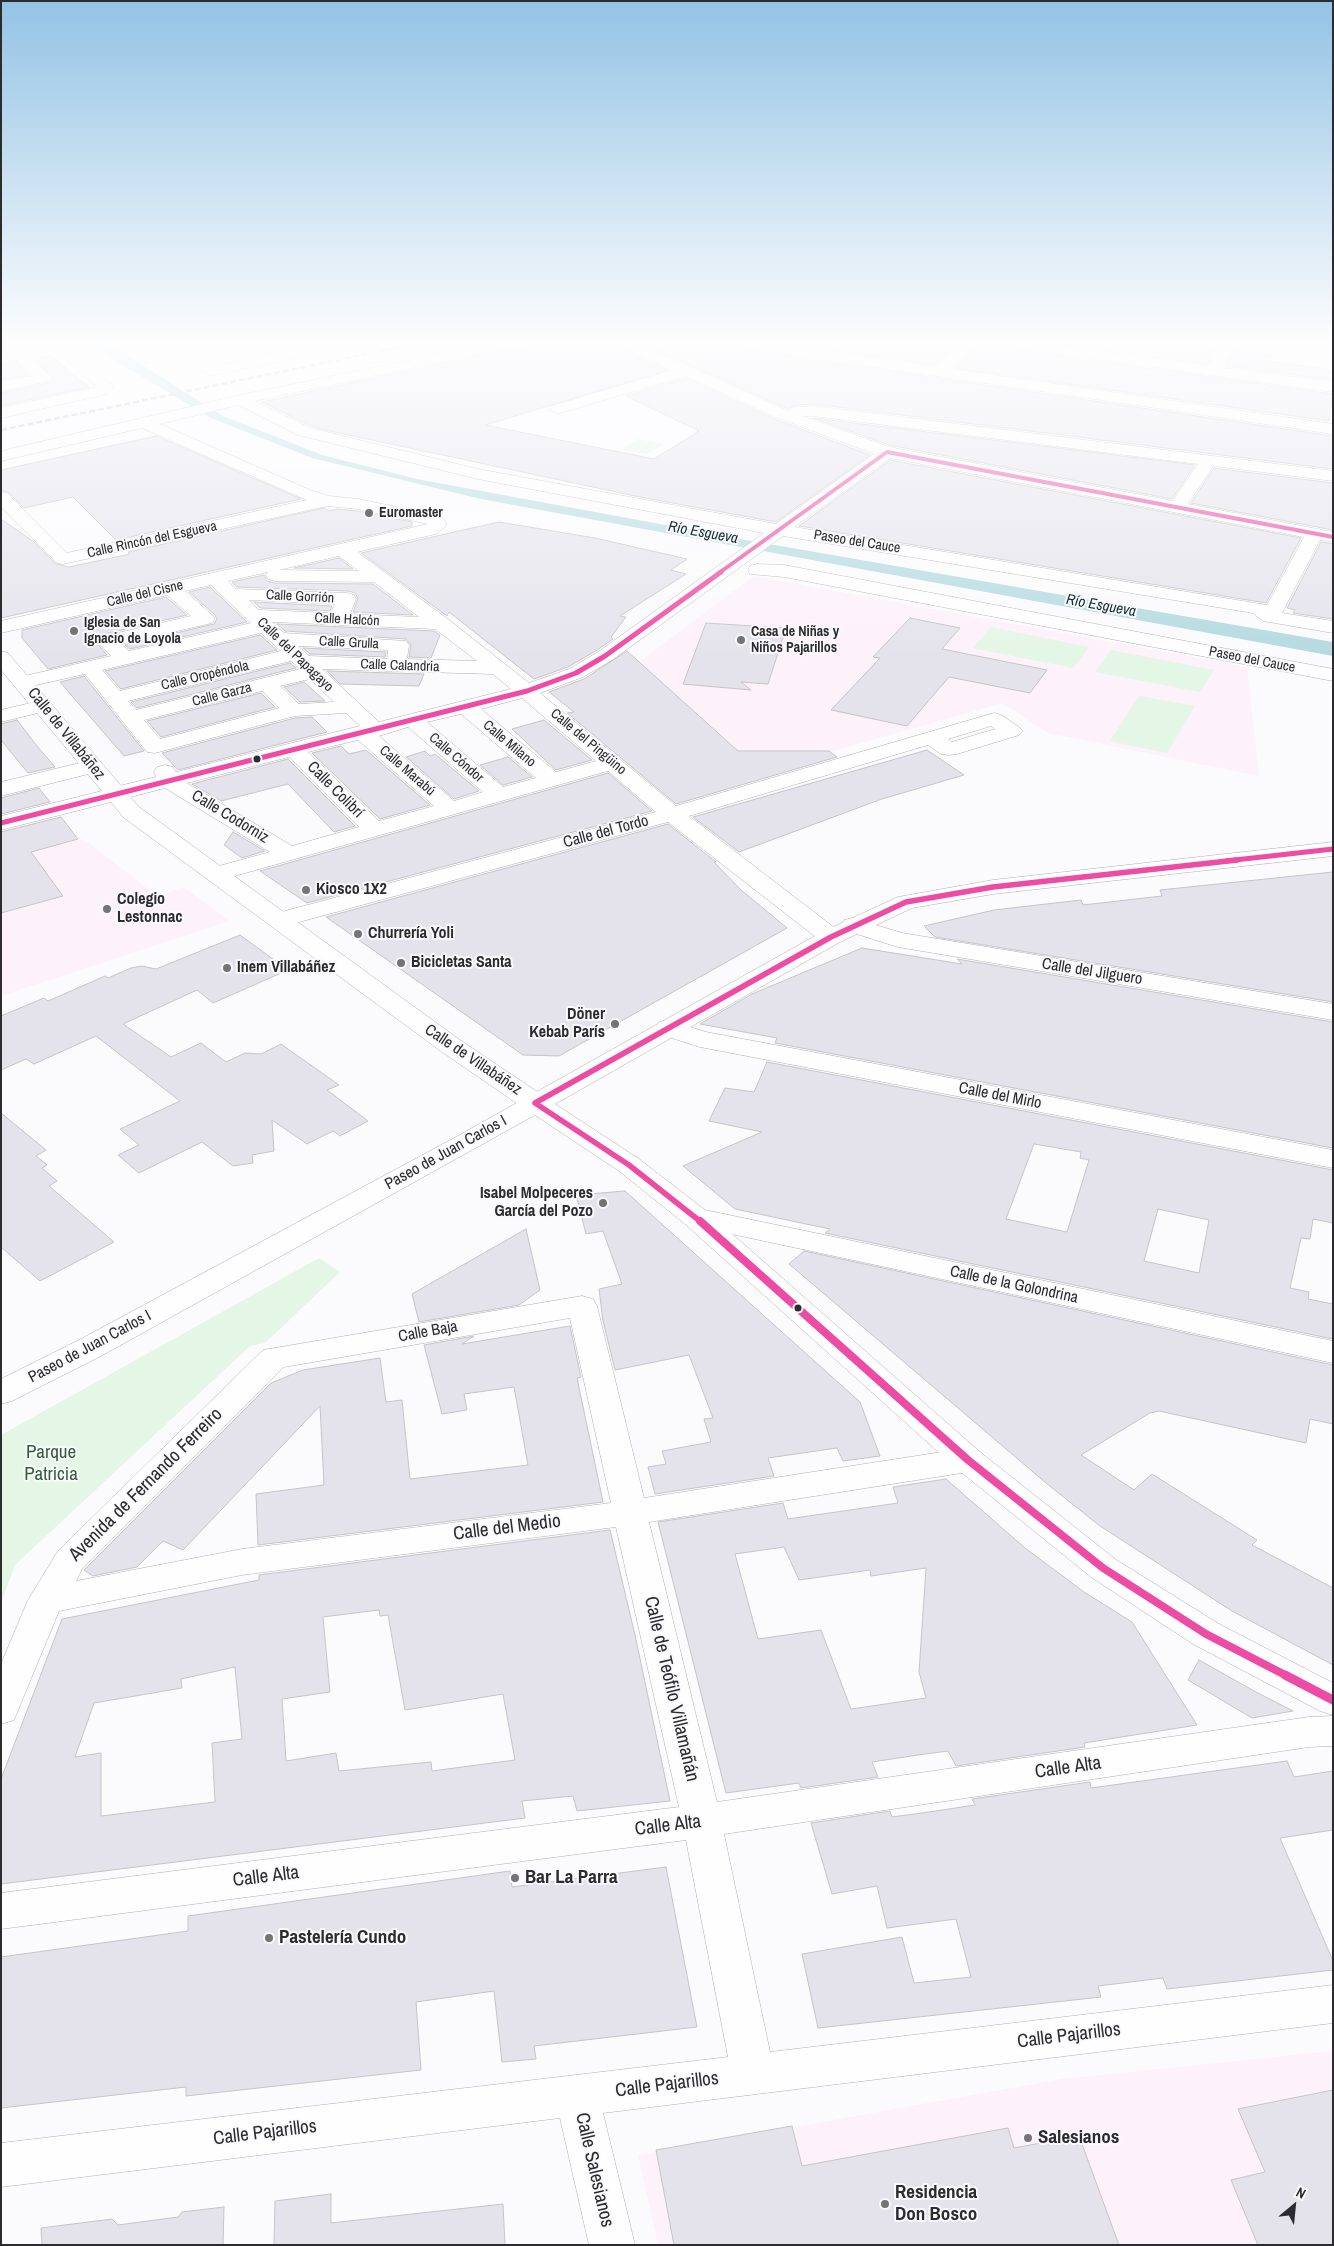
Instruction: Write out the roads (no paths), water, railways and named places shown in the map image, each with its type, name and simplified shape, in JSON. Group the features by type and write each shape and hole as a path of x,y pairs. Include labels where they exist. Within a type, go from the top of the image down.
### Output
{"street":[{"path":"1,456 33,449"},
{"path":"201,449 304,494 327,501"},
{"name":"Paseo del Cauce","path":"372,449 478,474 775,532 1259,608 1270,617 1333,627"},
{"path":"875,449 1324,535 1270,617"},
{"path":"1118,449 1333,476"},
{"path":"1,823 413,721 527,691 576,673 750,563 775,532 887,452"},
{"path":"1178,506 1208,460"},
{"name":"Calle Rincón del Esgueva","path":"1,497 63,560 327,501"},
{"name":"Calle del Cisne","path":"225,582 343,550 430,530 438,525 435,520 419,516 358,504 327,501"},
{"name":"Calle del Pingüino","path":"343,550 498,668 672,814 831,937"},
{"name":"Paseo del Cauce","path":"750,563 1333,676"},
{"name":"Calle del Cisne","path":"1,627 170,588 225,582 378,578"},
{"name":"Calle del Papagayo","path":"225,582 255,616 349,707 370,732"},
{"name":"Calle Gorrión","path":"225,582 346,599 337,620"},
{"path":"170,588 205,619"},
{"path":"124,658 107,641 205,619 255,616"},
{"path":"23,682 216,637 255,616"},
{"name":"Calle Halcón","path":"255,616 442,624"},
{"path":"216,637 245,666"},
{"name":"Calle Grulla","path":"279,639 399,645 396,666"},
{"name":"Calle de Villabáñez","path":"1,657 131,812 451,1046 629,1165 695,1217 968,1460 1103,1568 1206,1634 1333,1700"},
{"name":"Calle Calandria","path":"304,663 498,668"},
{"name":"Calle Oropéndola","path":"115,698 245,666 304,663"},
{"name":"Calle Garza","path":"131,717 266,684 304,663"},
{"path":"89,666 155,747 169,781"},
{"path":"266,684 294,710"},
{"path":"1,716 43,706"},
{"path":"155,747 294,710 349,707"},
{"name":"Calle Milano","path":"466,707 552,780"},
{"name":"Calle Cóndor","path":"413,721 500,795"},
{"name":"Calle Marabú","path":"370,732 450,809"},
{"name":"Calle del Tordo","path":"279,920 672,814 931,738"},
{"name":"Calle Colibrí","path":"294,750 375,830"},
{"path":"216,874 613,763"},
{"path":"1,789 92,766"},
{"name":"Calle Codorniz","path":"169,781 290,854"},
{"name":"Paseo de Juan Carlos I","path":"1,1393 90,1348 264,1254 466,1143 535,1102 831,937 906,902 950,894 1333,849"},
{"name":"Calle del Jilguero","path":"853,926 898,940 1333,1012"},
{"name":"Calle del Mirlo","path":"668,1028 700,1039 1333,1159"},
{"name":"Calle de la Golondrina","path":"695,1217 1333,1352"},
{"name":"Calle Baja","path":"274,1358 582,1306"},
{"name":"Calle de Teófilo Villamañán","path":"582,1306 702,1821 753,2074"},
{"name":"Avenida de Fernando Ferreiro","path":"1,1709 46,1600 70,1560 274,1358"},
{"name":"Calle del Medio","path":"46,1600 242,1562 630,1513 968,1460"},
{"name":"Calle Alta","path":"1,1911 702,1821 1299,1734 1333,1731"},
{"name":"Calle Pajarillos","path":"1,2165 1333,2004"},
{"name":"Calle Salesianos","path":"577,2096 612,2245"}],"water":[{"name":"Río Esgueva","path":"289,449 306,449 322,455 417,479 746,540 1333,642 1333,656 481,499 312,458"}],"place":[{"name":"Euromaster","path":"369,513"},
{"name":"Iglesia de San Ignacio de Loyola","path":"74,631"},
{"name":"Casa de Niñas y Niños Pajarillos","path":"741,640"},
{"name":"Kiosco 1X2","path":"306,890"},
{"name":"Colegio Lestonnac","path":"107,909"},
{"name":"Churrería Yoli","path":"358,934"},
{"name":"Bicicletas Santa","path":"401,963"},
{"name":"Inem Villabáñez","path":"227,968"},
{"name":"Döner Kebab París","path":"615,1024"},
{"name":"Isabel Molpeceres García del Pozo","path":"603,1203"},
{"name":"Bar La Parra","path":"515,1878"},
{"name":"Pastelería Cundo","path":"269,1938"},
{"name":"Salesianos","path":"1028,2138"},
{"name":"Residencia Don Bosco","path":"885,2204"}],"park label":[{"name":"Parque Patricia","path":"51,1464"}]}
